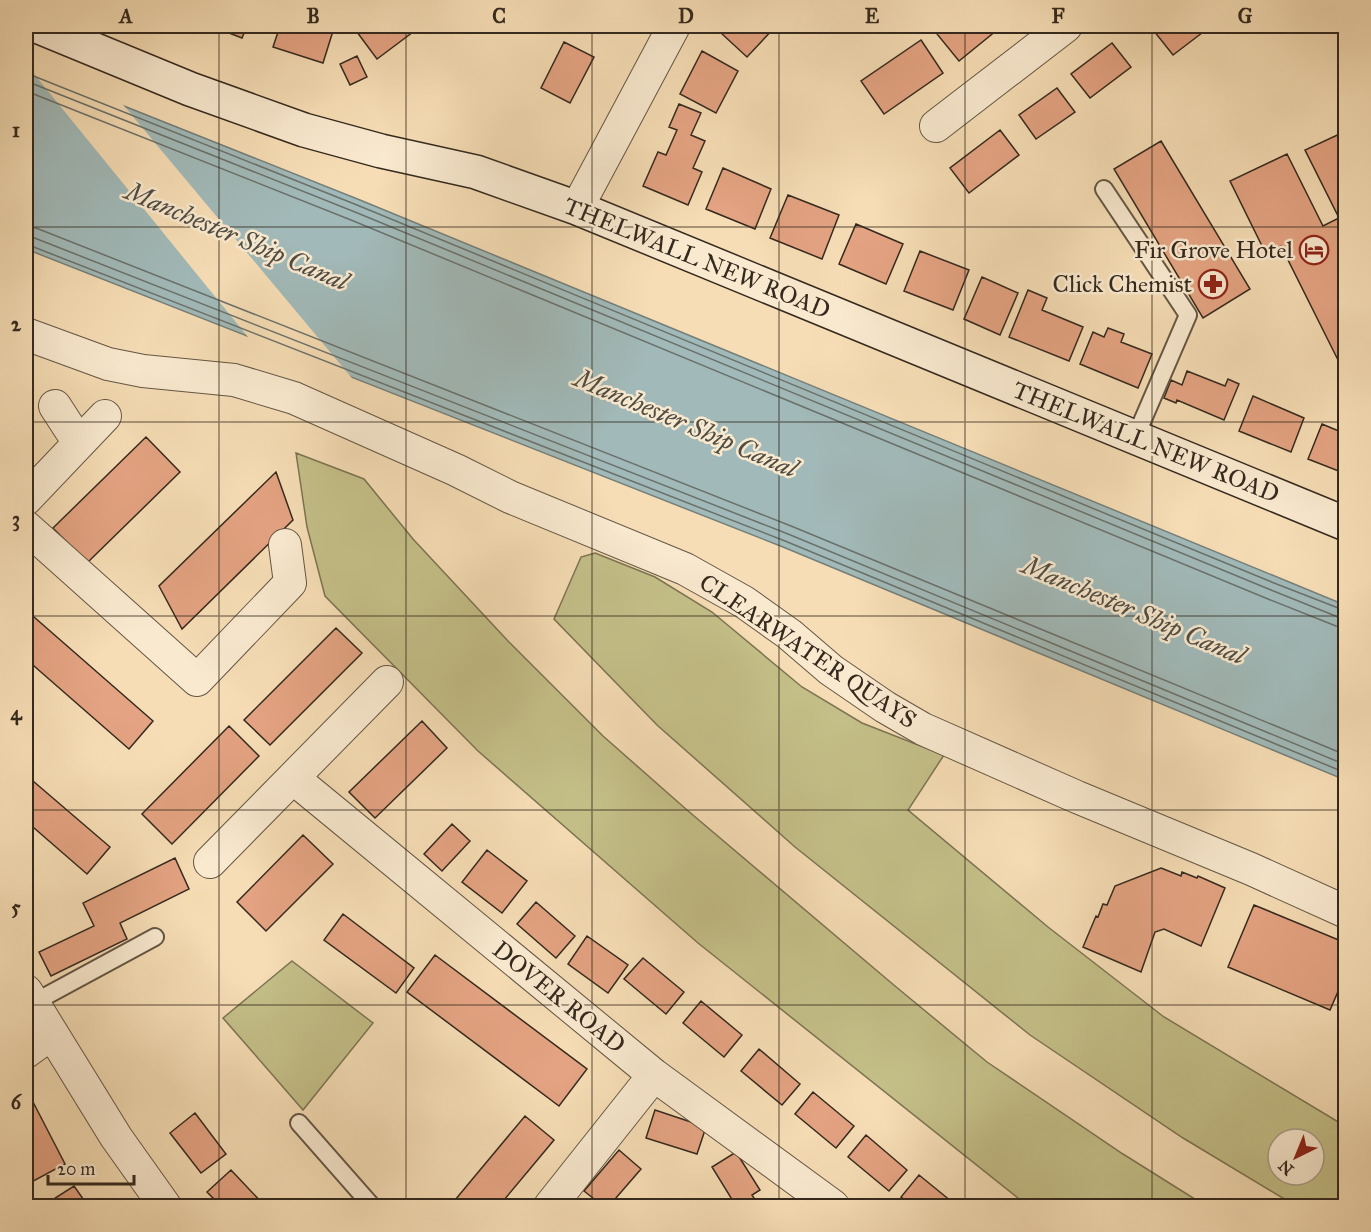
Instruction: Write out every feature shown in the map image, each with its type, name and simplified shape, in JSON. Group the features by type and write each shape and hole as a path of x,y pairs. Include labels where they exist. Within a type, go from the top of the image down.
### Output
{"main road":[{"name":"THELWALL NEW ROAD","path":"37,26 190,89 304,130 381,151 476,172 577,208 1346,524"}],"street":[{"path":"577,208 674,26"},
{"path":"936,126 1066,26"},
{"name":"CLEARWATER QUAYS","path":"26,334 108,364 143,371 234,380 294,398 456,470 510,497 685,569 744,602 789,634 831,670 885,708 923,729 1346,912"},
{"path":"55,406 79,443"},
{"path":"26,499 105,416"},
{"path":"26,527 197,680 290,583 285,545"},
{"path":"210,862 387,682"},
{"name":"DOVER ROAD","path":"293,778 654,1075 828,1205"},
{"path":"29,997 116,1137 165,1206"},
{"path":"26,1052 51,1034"},
{"path":"550,1206 654,1075"}],"lane":[{"path":"1104,189 1188,315 1135,438"},
{"path":"29,997 155,937"},
{"path":"299,1123 372,1206"}],"shaded area":[{"path":"296,453 364,479 413,539 508,641 603,736 895,986 987,1062 1123,1154 1206,1206 1028,1206 698,943 478,751 325,596 307,527"},
{"path":"595,553 655,577 712,612 802,687 862,723 944,755 908,810 1048,927 1164,1017 1345,1126 1345,1206 1296,1206 1183,1138 1030,1035 795,847 657,725 554,619 581,557"},
{"path":"292,961 373,1023 303,1110 223,1018"}],"water":[{"name":"Manchester Ship Canal","path":"26,67 360,200 1345,605 1345,780 783,547 26,249"}],"pier":[{"path":"26,64 120,101 356,383 252,342"}],"building":[{"path":"211,26 247,26 242,38"},
{"path":"280,26 317,26 333,31 323,63 273,47"},
{"path":"356,26 421,26 377,59 354,28"},
{"path":"727,26 776,26 747,57 721,33"},
{"path":"948,26 1002,26 959,61 937,34"},
{"path":"1150,26 1211,26 1173,55"},
{"path":"921,40 943,73 884,114 861,81"},
{"path":"564,42 594,57 570,103 541,88"},
{"path":"1112,43 1131,67 1090,98 1071,74"},
{"path":"702,51 738,71 716,113 680,94"},
{"path":"357,56 367,77 350,85 340,64"},
{"path":"1057,88 1075,112 1036,139 1019,115"},
{"path":"679,104 701,113 691,135 705,141 693,168 702,172 688,205 643,186 658,152 666,155 677,130 669,127"},
{"path":"1000,130 1019,155 969,193 950,168"},
{"name":"Fir Grove Hotel","path":"1346,131 1346,376 1281,246 1266,254 1230,181 1287,154 1323,226 1339,218 1305,150"},
{"path":"1161,141 1250,289 1203,318 1114,169"},
{"path":"723,168 771,189 755,229 706,209"},
{"path":"788,195 839,215 822,259 770,238"},
{"path":"856,224 903,244 886,284 839,264"},
{"path":"920,251 969,270 953,310 904,291"},
{"path":"982,277 1018,293 1000,335 964,319"},
{"path":"1028,290 1047,298 1042,310 1083,327 1069,361 1009,337"},
{"path":"1108,328 1124,334 1121,342 1152,354 1138,388 1080,364 1093,332 1104,337"},
{"path":"1187,371 1225,386 1228,379 1239,384 1224,420 1177,400 1176,403 1164,398 1171,380 1182,385"},
{"path":"1253,396 1304,418 1291,452 1239,431"},
{"path":"1322,424 1346,434 1346,474 1308,459"},
{"path":"146,437 180,472 87,563 53,528"},
{"path":"276,472 293,520 182,629 159,586"},
{"path":"26,610 153,721 129,749 26,659"},
{"path":"336,628 362,653 270,745 244,720"},
{"path":"422,721 447,748 375,818 349,792"},
{"path":"229,726 259,756 172,844 142,814"},
{"path":"26,775 110,847 87,874 26,821"},
{"path":"452,824 470,841 442,871 424,854"},
{"path":"303,835 333,864 266,931 237,902"},
{"path":"487,850 527,881 502,913 462,882"},
{"path":"175,858 189,889 120,923 127,939 51,976 39,952 94,926 83,903"},
{"path":"1161,868 1181,876 1182,872 1197,878 1198,876 1225,888 1201,946 1164,929 1155,932 1141,972 1083,947 1096,916 1098,917 1103,904 1107,905 1115,886"},
{"path":"536,902 575,936 556,958 517,924"},
{"path":"1254,905 1346,943 1346,973 1330,1010 1228,967"},
{"path":"343,914 414,968 396,993 324,940"},
{"path":"587,936 628,965 608,993 568,964"},
{"path":"435,955 587,1069 559,1106 407,992"},
{"path":"643,958 684,992 666,1014 624,979"},
{"path":"701,1001 742,1035 724,1057 683,1023"},
{"path":"759,1049 800,1084 782,1105 741,1071"},
{"path":"813,1092 854,1126 836,1148 795,1114"},
{"path":"32,1100 65,1164 26,1185 26,1104"},
{"path":"655,1110 706,1127 697,1154 646,1138"},
{"path":"195,1113 226,1154 201,1173 170,1133"},
{"path":"525,1116 554,1140 499,1206 450,1206"},
{"path":"866,1135 907,1170 889,1191 848,1157"},
{"path":"619,1150 641,1169 609,1206 603,1206 584,1191"},
{"path":"736,1152 760,1190 752,1195 759,1206 736,1206 712,1167"},
{"path":"231,1170 265,1206 221,1206 207,1192"},
{"path":"919,1175 957,1206 913,1206 901,1197"},
{"path":"74,1186 88,1206 52,1206 49,1202"},
{"path":"577,1199 586,1206 571,1206"}],"place":[{"name":"Fir Grove Hotel","path":"1314,250"},
{"name":"Click Chemist","path":"1213,284"}]}
